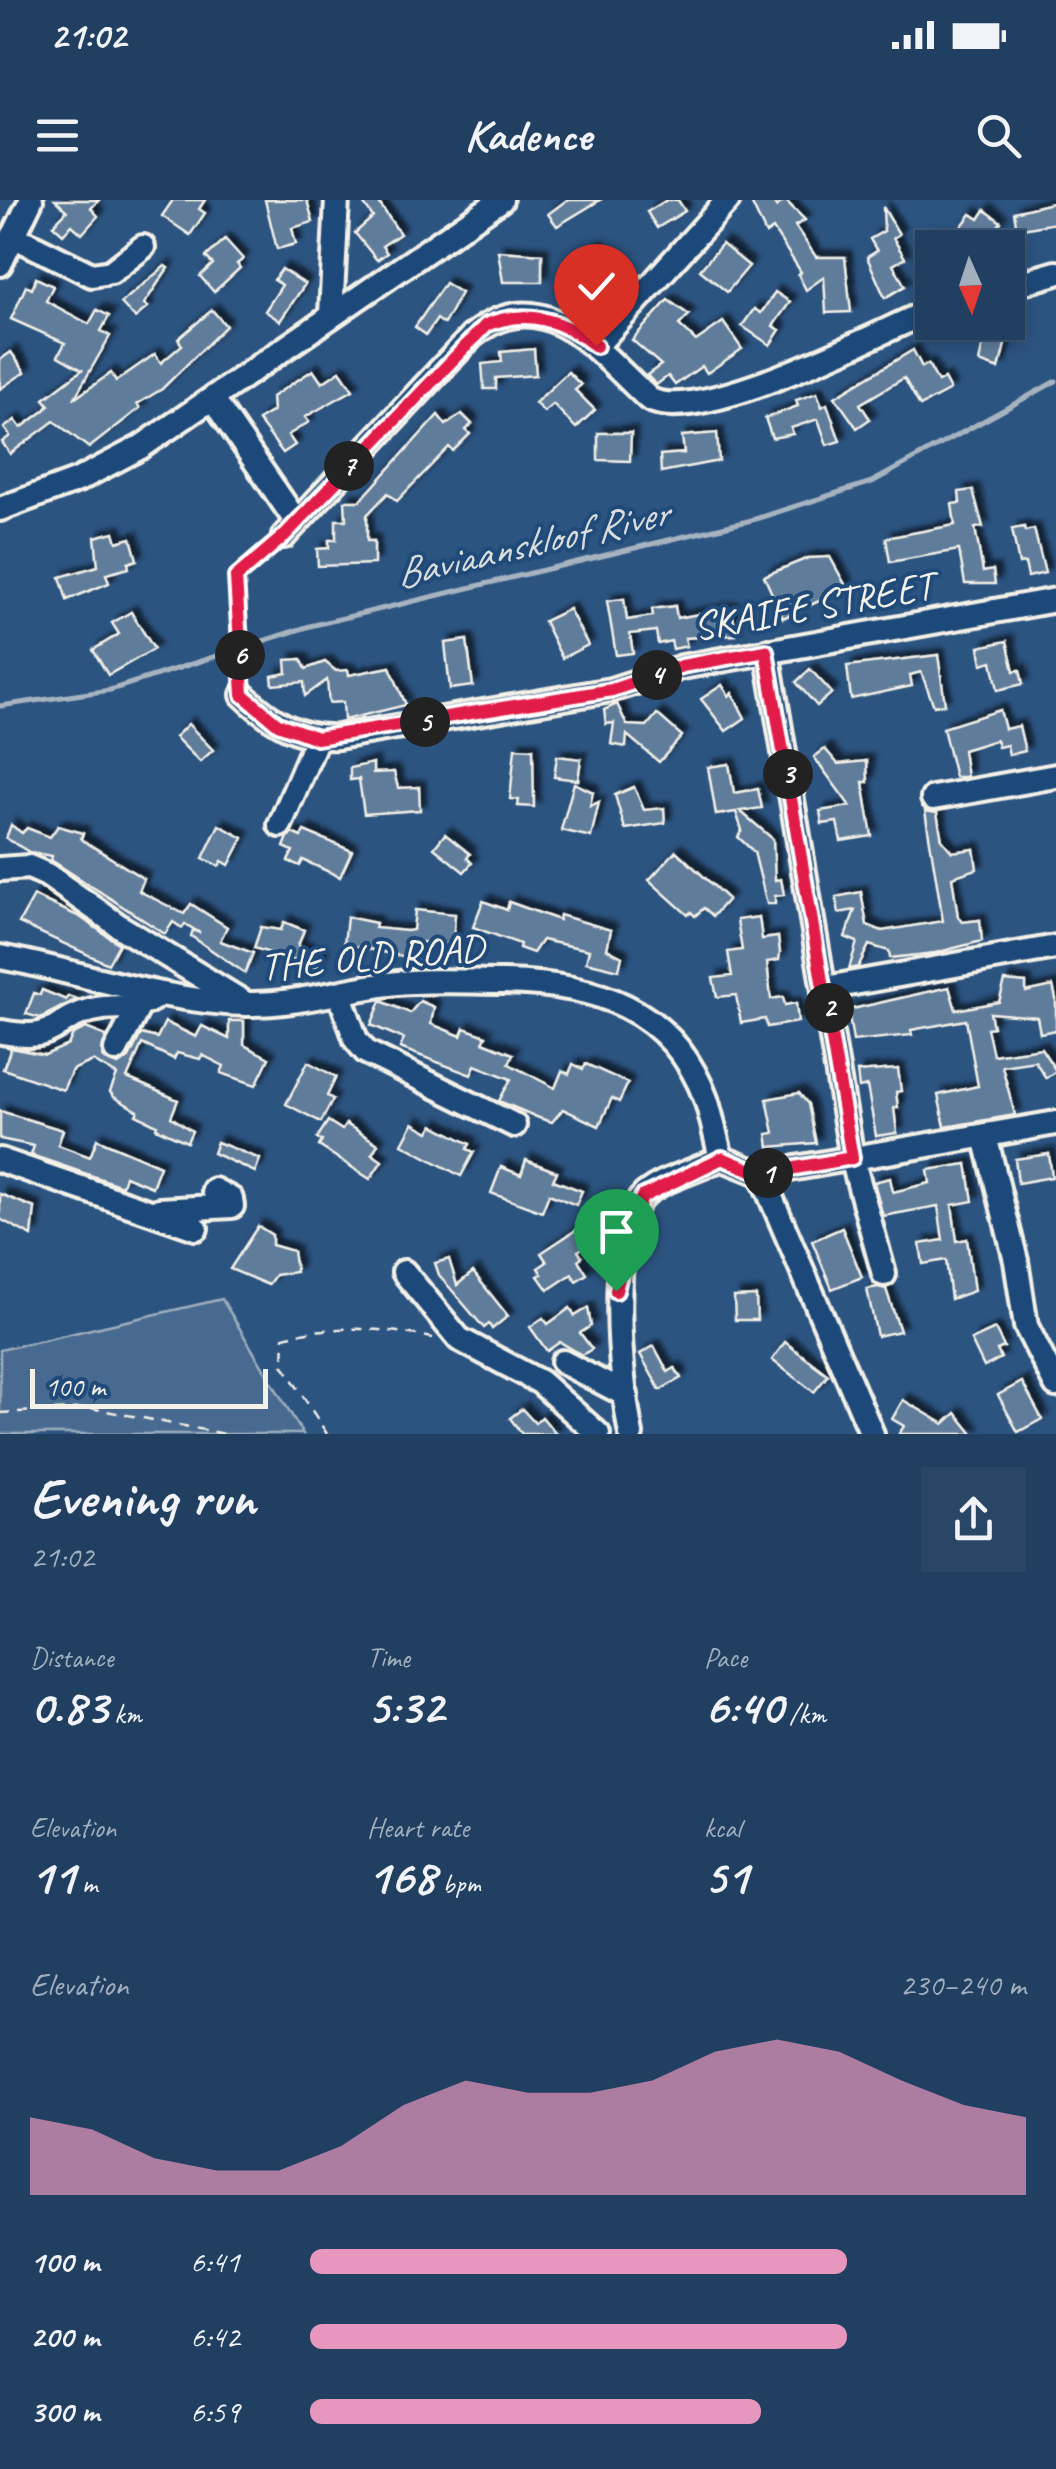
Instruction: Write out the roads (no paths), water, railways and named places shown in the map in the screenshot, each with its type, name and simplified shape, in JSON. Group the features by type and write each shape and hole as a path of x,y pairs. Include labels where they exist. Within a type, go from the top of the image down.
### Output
{"street":[{"path":"0,264 30,200"},
{"path":"330,314 336,200"},
{"path":"2,506 78,480 142,448 214,402 330,314 501,200"},
{"path":"596,346 728,200"},
{"path":"12,236 92,275 111,272 142,248"},
{"path":"1025,281 1056,272"},
{"path":"214,402 290,528 486,325 504,318 554,319 596,346 649,399 659,405 690,406 780,376 915,317"},
{"name":"SKAIFE STREET","path":"317,738 612,690 682,666 1056,600"},
{"path":"766,651 852,1158 884,1274"},
{"path":"243,695 278,724 317,738 280,825"},
{"path":"933,798 1056,776"},
{"path":"0,868 29,867 46,875 122,928 246,1004"},
{"path":"826,988 1056,947"},
{"name":"THE OLD ROAD","path":"0,957 161,994 246,1004 340,995 388,984 522,982 601,993 628,1004 668,1038 705,1098 722,1158"},
{"path":"116,1050 137,1010 161,994"},
{"path":"340,995 356,1040 366,1052 514,1125"},
{"path":"2,1032 42,1037 94,1009 137,1010"},
{"path":"631,1434 616,1303 638,1204 647,1192 722,1158 761,1174 1056,1123"},
{"path":"985,1136 1016,1260 1026,1326 1056,1385"},
{"path":"0,1160 196,1228"},
{"path":"761,1174 872,1434"},
{"path":"141,1210 232,1206 232,1199 214,1190"},
{"path":"404,1272 459,1339 540,1382 598,1434"},
{"path":"563,1362 626,1395"}],"waterway":[{"name":"Baviaanskloof River","path":"0,706 110,690 310,626 752,520 872,482 1056,381"}]}
